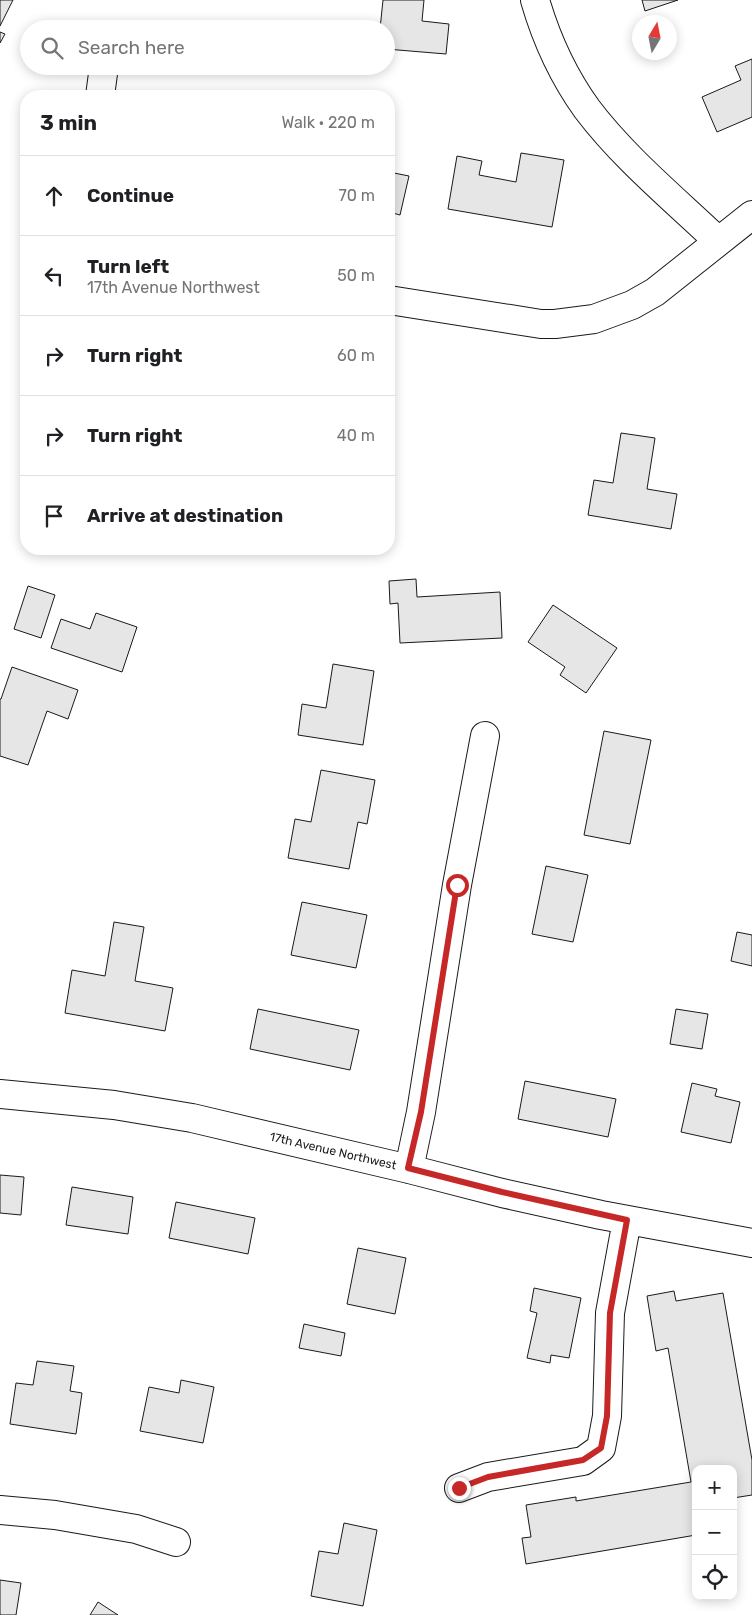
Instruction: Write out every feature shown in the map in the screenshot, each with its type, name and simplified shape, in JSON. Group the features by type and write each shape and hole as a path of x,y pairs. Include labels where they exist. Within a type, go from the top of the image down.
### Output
{"street":[{"path":"536,0 540,17 557,57 587,109 618,146 718,241"},
{"path":"101,90 103,75"},
{"path":"395,301 541,324 594,319 632,305 655,292 752,215"},
{"path":"408,1168 421,1112 457,885 485,736"},
{"name":"17th Avenue Northwest","path":"0,1094 114,1105 192,1118 627,1220 752,1243"},
{"path":"459,1488 488,1477 583,1460 601,1448 607,1416 610,1313 627,1220"},
{"path":"0,1510 55,1515 136,1529 176,1542"}],"building":[{"path":"0,0 13,0 0,26"},
{"path":"383,0 424,0 422,21 449,24 446,54 395,50 395,20 381,20"},
{"path":"642,0 678,0 645,11"},
{"path":"0,32 5,34 0,43"},
{"path":"752,59 752,117 717,132 702,97 741,80 735,66"},
{"path":"521,153 564,160 552,227 448,209 457,156 482,161 479,175 516,182"},
{"path":"395,173 409,176 400,215 395,214"},
{"path":"621,433 655,438 647,489 677,494 671,529 588,515 594,480 613,483"},
{"path":"416,579 417,597 500,592 502,638 400,643 398,603 390,604 389,581"},
{"path":"28,586 55,595 41,638 14,629"},
{"path":"553,605 617,648 586,693 560,675 565,667 528,642"},
{"path":"96,613 137,627 122,672 51,648 61,619 90,629"},
{"path":"333,664 374,671 363,745 298,735 302,704 326,708"},
{"path":"12,667 78,690 68,719 47,711 28,765 0,756 0,699"},
{"path":"604,731 651,740 630,844 584,835"},
{"path":"321,770 375,780 367,824 358,822 349,869 288,858 295,819 311,822"},
{"path":"546,866 588,875 573,942 532,934"},
{"path":"302,902 367,915 356,968 291,955"},
{"path":"114,922 144,927 135,981 173,988 165,1031 65,1013 72,970 105,976"},
{"path":"737,932 752,935 752,966 731,961"},
{"path":"258,1009 359,1030 350,1070 250,1049"},
{"path":"676,1009 708,1014 702,1049 670,1044"},
{"path":"525,1081 616,1099 608,1137 518,1119"},
{"path":"692,1083 717,1089 715,1096 740,1102 731,1143 681,1132"},
{"path":"0,1175 24,1177 21,1215 0,1213"},
{"path":"72,1187 133,1197 128,1234 66,1225"},
{"path":"176,1202 255,1218 248,1254 169,1238"},
{"path":"358,1248 406,1258 395,1314 347,1304"},
{"path":"534,1288 581,1298 569,1358 551,1355 550,1363 527,1358 537,1313 530,1311"},
{"path":"674,1291 676,1301 723,1293 752,1460 752,1495 737,1497 737,1465 692,1465 692,1536 526,1564 522,1538 531,1537 526,1505 576,1497 576,1501 691,1482 668,1348 656,1351 647,1296"},
{"path":"304,1324 345,1333 341,1356 299,1348"},
{"path":"37,1361 74,1366 70,1391 82,1393 76,1434 10,1424 16,1383 33,1385"},
{"path":"181,1380 214,1387 203,1443 140,1431 149,1387 179,1393"},
{"path":"344,1523 377,1530 363,1606 311,1596 319,1551 338,1554"},
{"path":"0,1580 21,1583 16,1615 0,1615"},
{"path":"98,1602 118,1615 90,1615"}],"route":[{"path":"457,885 421,1112 408,1168 502,1192 627,1220 610,1313 607,1416 601,1448 583,1460 488,1477 459,1488"}]}
